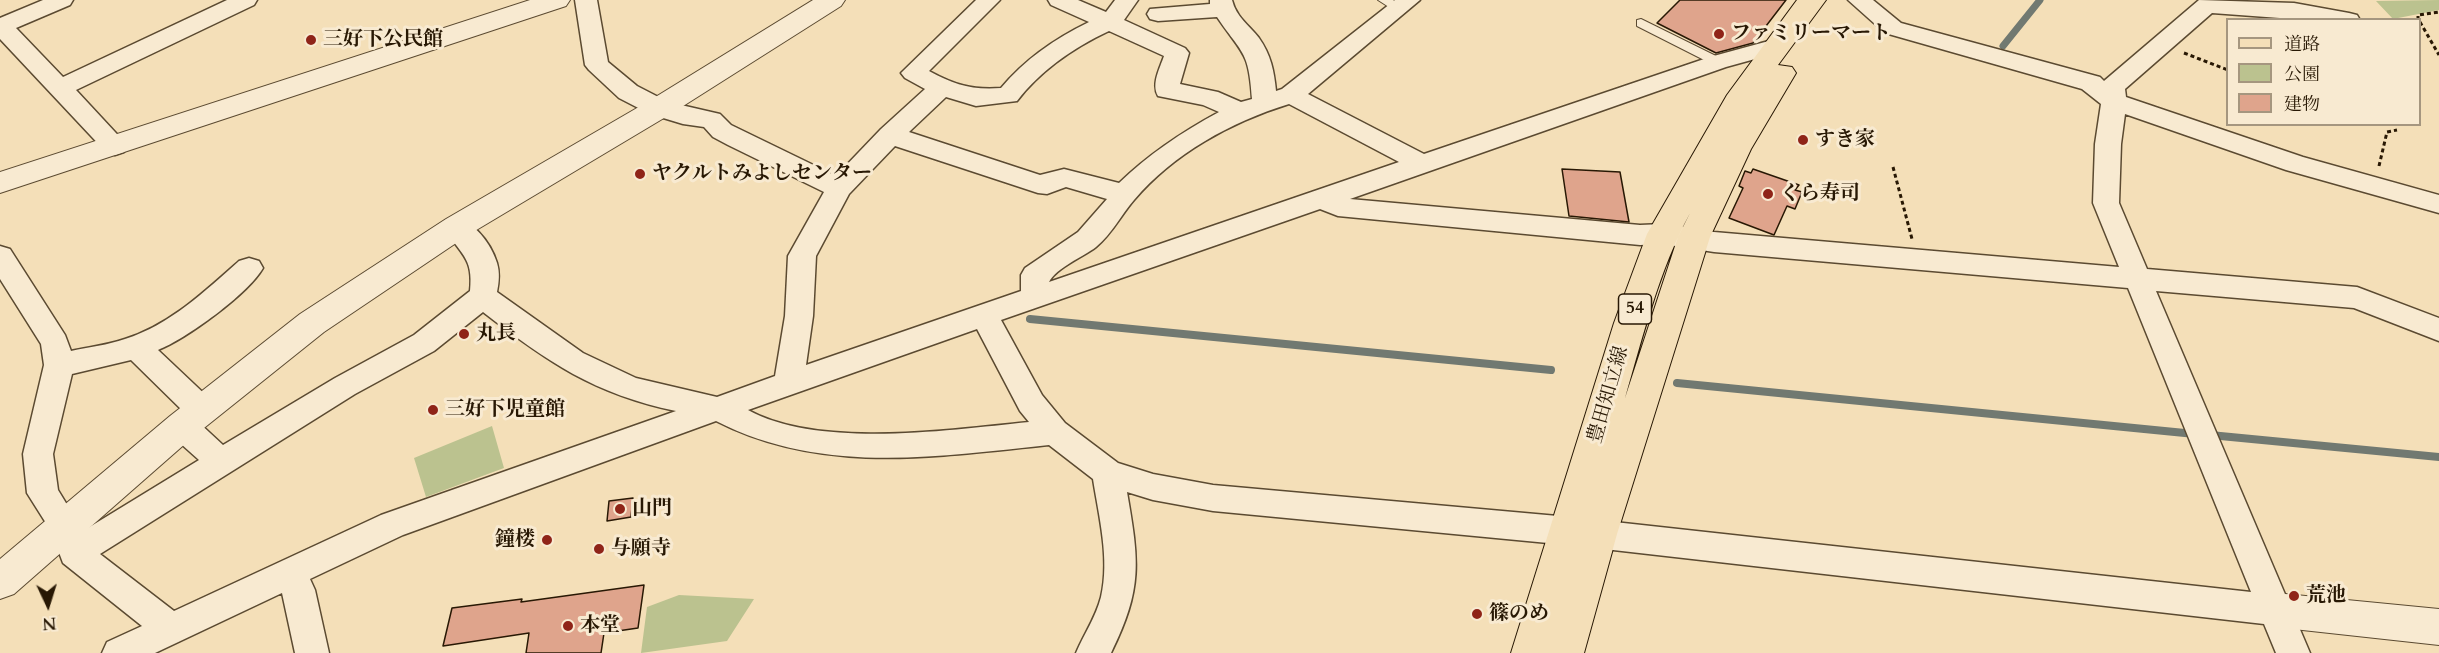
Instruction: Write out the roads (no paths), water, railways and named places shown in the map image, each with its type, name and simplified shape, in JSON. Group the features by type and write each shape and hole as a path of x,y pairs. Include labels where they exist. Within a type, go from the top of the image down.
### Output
{"main road":[{"name":"豊田知立線","path":"1531,653 1583,533 1678,236 1737,102 1776,46 1813,0"},
{"name":"豊田知立線","path":"1678,236 1822,12 1826,0"},
{"name":"豊田知立線","path":"1564,653 1583,533"}],"street":[{"path":"62,0 1,26 62,87 115,146"},
{"path":"62,87 246,0"},
{"path":"0,183 557,0"},
{"path":"586,0 597,65 628,92 659,108 683,116 711,120 723,131 737,139 839,188"},
{"path":"69,539 192,418 312,323 458,227 659,108 832,0"},
{"path":"989,0 913,73 942,88 976,98 1008,96 1022,78 1070,40 1111,21 1127,0"},
{"path":"1059,0 1111,21 1143,39 1178,53 1167,80 1167,90 1209,98 1240,111"},
{"path":"1859,0 1893,28 2091,83 2114,102 2295,164 2439,204"},
{"path":"1035,297 1035,275 1088,239 1106,220 1124,194 1146,172 1190,138 1240,111 1291,95 1397,2"},
{"path":"2293,653 2106,203 2108,144 2114,102 2113,87 2210,3 2302,11 2339,18"},
{"path":"1158,14 1221,5 1255,50 1261,66 1265,103"},
{"path":"119,653 393,525 1035,297 1718,62 1776,46"},
{"path":"789,384 799,316 802,256 839,188 890,135 942,88"},
{"path":"1291,95 1423,164"},
{"path":"890,135 1038,184 1047,185 1064,178 1124,194"},
{"path":"1323,199 1338,207 1459,220 1678,236 1714,242 2357,298 2439,330"},
{"path":"0,582 69,539 220,461 443,330 483,296 487,272 478,250 458,227"},
{"path":"0,256 49,330 55,343 59,365 39,439 38,469 43,493 69,539 170,628"},
{"path":"59,365 136,347 163,335 204,308 249,268"},
{"path":"483,296 553,351 605,377 632,388 718,409 758,428 833,443 963,441 1054,432"},
{"path":"984,315 1031,404 1054,432 1108,473 1153,487 1213,498 1583,533 2439,627"},
{"path":"136,347 192,418 220,461"},
{"path":"1093,653 1112,614 1119,589 1119,559 1108,473"},
{"path":"288,574 298,590 312,653"}],"lane":[{"path":"1641,22 1718,62"}],"waterway":[{"path":"2003,46 2040,0"},
{"path":"1030,319 1551,370"},
{"path":"1677,383 2195,434"},
{"path":"2210,435 2439,457"}],"place":[{"name":"ファミリーマート","path":"1719,34"},
{"name":"三好下公民館","path":"311,40"},
{"name":"すき家","path":"1803,140"},
{"name":"ヤクルトみよしセンター","path":"640,174"},
{"name":"くら寿司","path":"1768,194"},
{"name":"丸長","path":"464,334"},
{"name":"三好下児童館","path":"433,410"},
{"name":"山門","path":"620,509"},
{"name":"鐘楼","path":"547,540"},
{"name":"与願寺","path":"599,549"},
{"name":"荒池","path":"2294,596"},
{"name":"篠のめ","path":"1477,614"},
{"name":"本堂","path":"568,626"}]}
